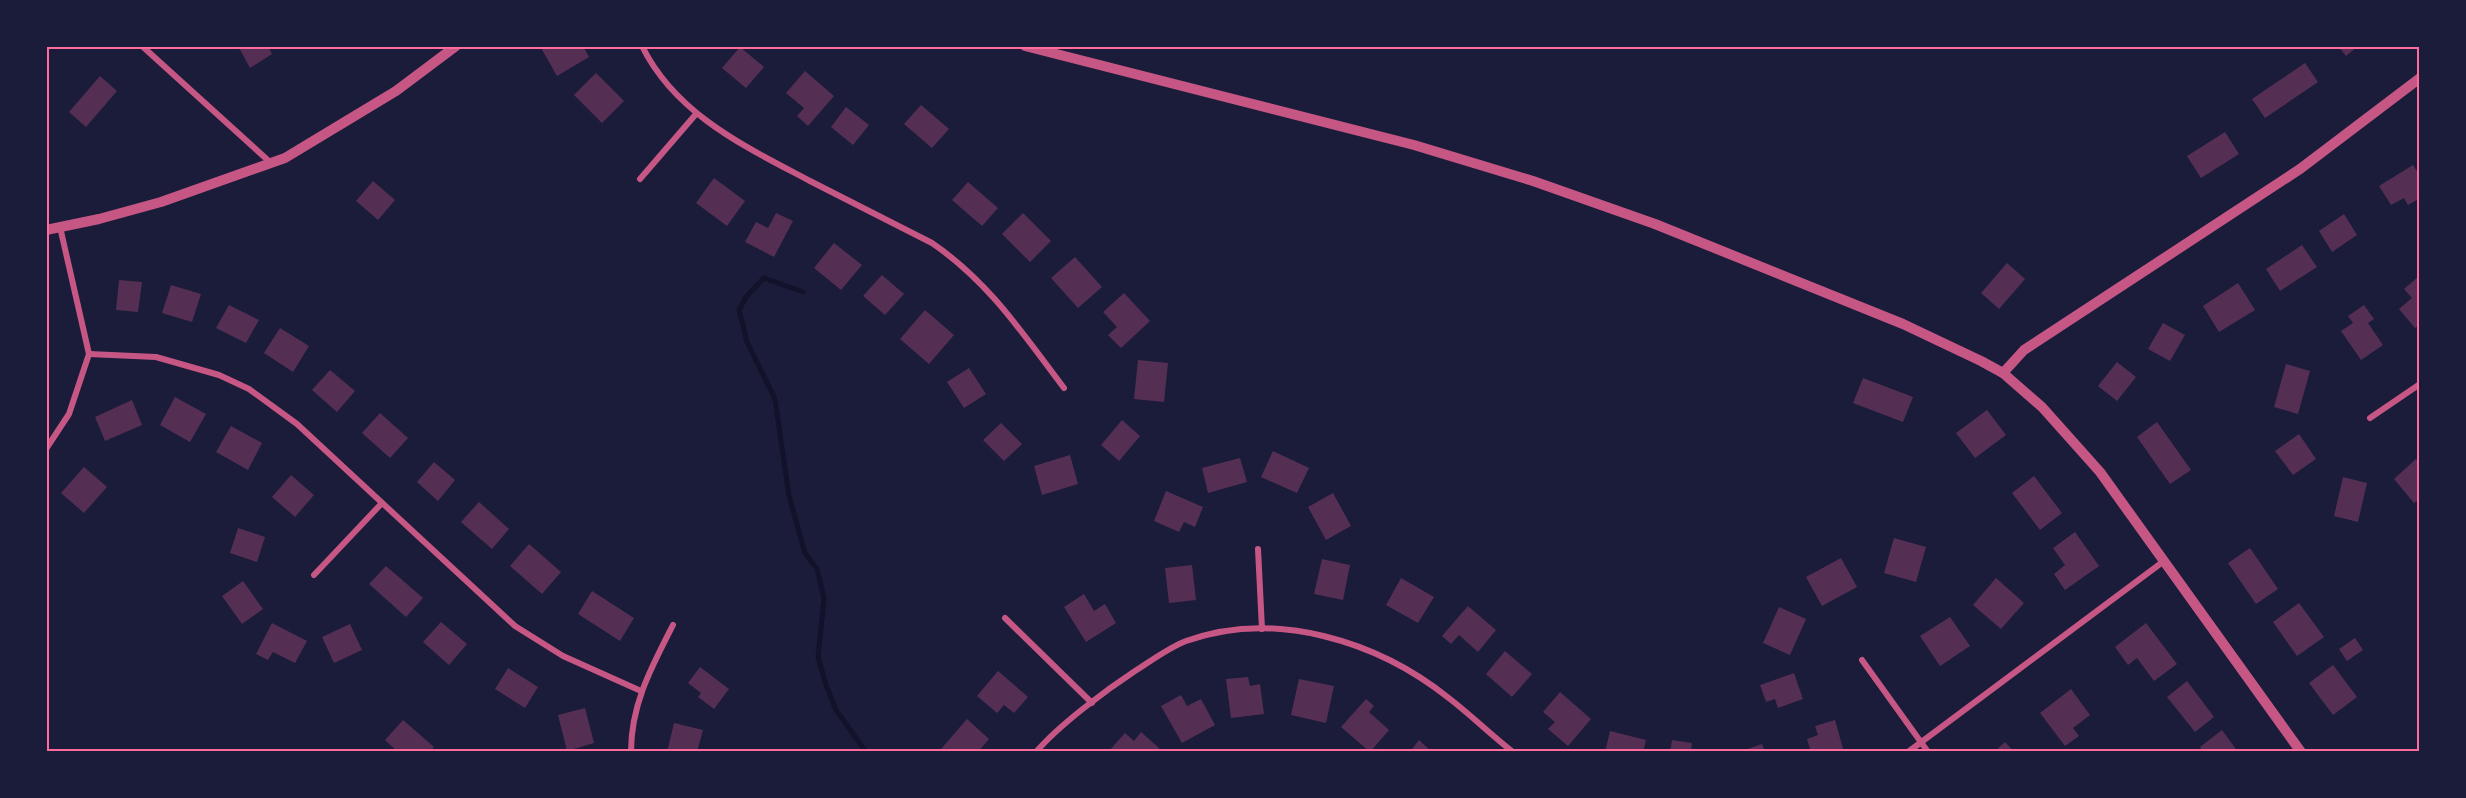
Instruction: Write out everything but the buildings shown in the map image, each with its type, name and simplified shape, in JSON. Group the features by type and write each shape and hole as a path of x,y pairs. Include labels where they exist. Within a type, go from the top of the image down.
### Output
{"street":[{"path":"142,46 271,163"},
{"path":"46,230 161,202 271,163 318,140 396,91 456,46"},
{"path":"642,46 666,82 696,114 742,146 932,243 959,262 1001,305 1064,388"},
{"path":"1025,46 1414,145 1533,181 1654,224 1961,349 2003,373 2042,407 2078,446 2301,752"},
{"path":"2003,373 2024,350 2300,169 2420,78"},
{"path":"640,179 696,114"},
{"path":"46,449 69,414 89,354 60,227"},
{"path":"89,354 156,357 219,375 249,390 297,424 515,626 563,656 641,691"},
{"path":"2370,418 2420,384"},
{"path":"314,575 382,503"},
{"path":"1258,549 1262,629"},
{"path":"1908,752 2164,561"},
{"path":"1005,618 1092,703"},
{"path":"631,752 636,707 641,691 673,625"},
{"path":"1036,752 1109,688 1183,642 1225,631 1262,629 1338,638 1376,654 1450,698 1513,752"},
{"path":"1862,660 1928,752"}],"waterway":[{"path":"803,292 764,278 746,297 739,310 747,342 775,399 789,496 805,553 817,569 824,598 818,657 826,685 836,710 866,752"}]}
